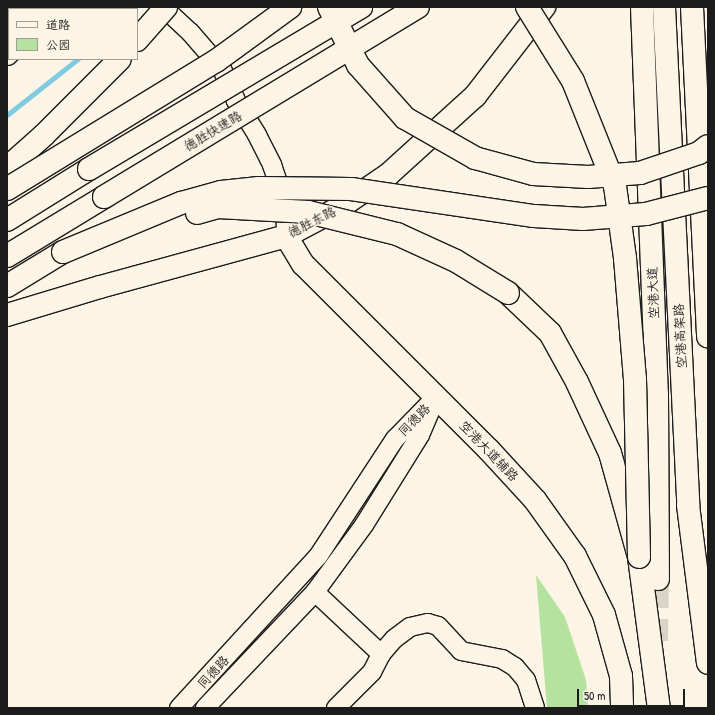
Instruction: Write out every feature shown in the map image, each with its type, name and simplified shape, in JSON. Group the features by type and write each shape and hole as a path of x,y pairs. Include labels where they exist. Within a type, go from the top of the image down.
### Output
{"main road":[{"path":"138,39 165,7"},
{"path":"7,189 216,61 290,7"},
{"path":"329,7 358,65 405,118 475,158 532,174 588,177 640,173 699,153 708,146"},
{"path":"7,220 89,169 361,7"},
{"name":"德胜快速路","path":"7,256 418,7"},
{"path":"527,7 573,81 615,186 625,258 635,379 639,557 659,708"},
{"name":"德胜东路","path":"7,315 100,287 286,236 338,208 389,174 475,96 544,7"},
{"name":"空港大道","path":"642,7 657,394 658,578"},
{"name":"空港高架路","path":"664,7 688,505 708,663"},
{"path":"692,7 708,337"},
{"path":"7,168 44,135 119,60"},
{"path":"7,286 63,252 181,203 221,192 259,188 351,189 534,216 583,219 646,214 708,198"},
{"path":"63,252 218,207 308,212 397,234 456,261 508,293 550,333 578,382 610,453 639,557"},
{"name":"空港大道辅路","path":"286,236 303,264 436,397 535,500 575,556 604,615 620,676 622,708"}],"street":[{"path":"165,7 190,32 222,69 236,101 257,135 272,165 285,202 286,236"},
{"name":"同德路","path":"205,708 315,592 364,525 420,435 436,397"},
{"name":"同德路","path":"179,708 319,555 395,439 436,397"},
{"path":"315,592 381,654"},
{"path":"336,708 372,672 381,654 394,639 410,627 428,623 438,626 461,652 502,659 515,667 526,680 535,708"}],"green space":[{"path":"536,575 565,617 586,680 588,708 547,708"}],"waterway":[{"path":"7,115 77,60"}],"tunnel":[{"path":"657,641 658,579"}]}
